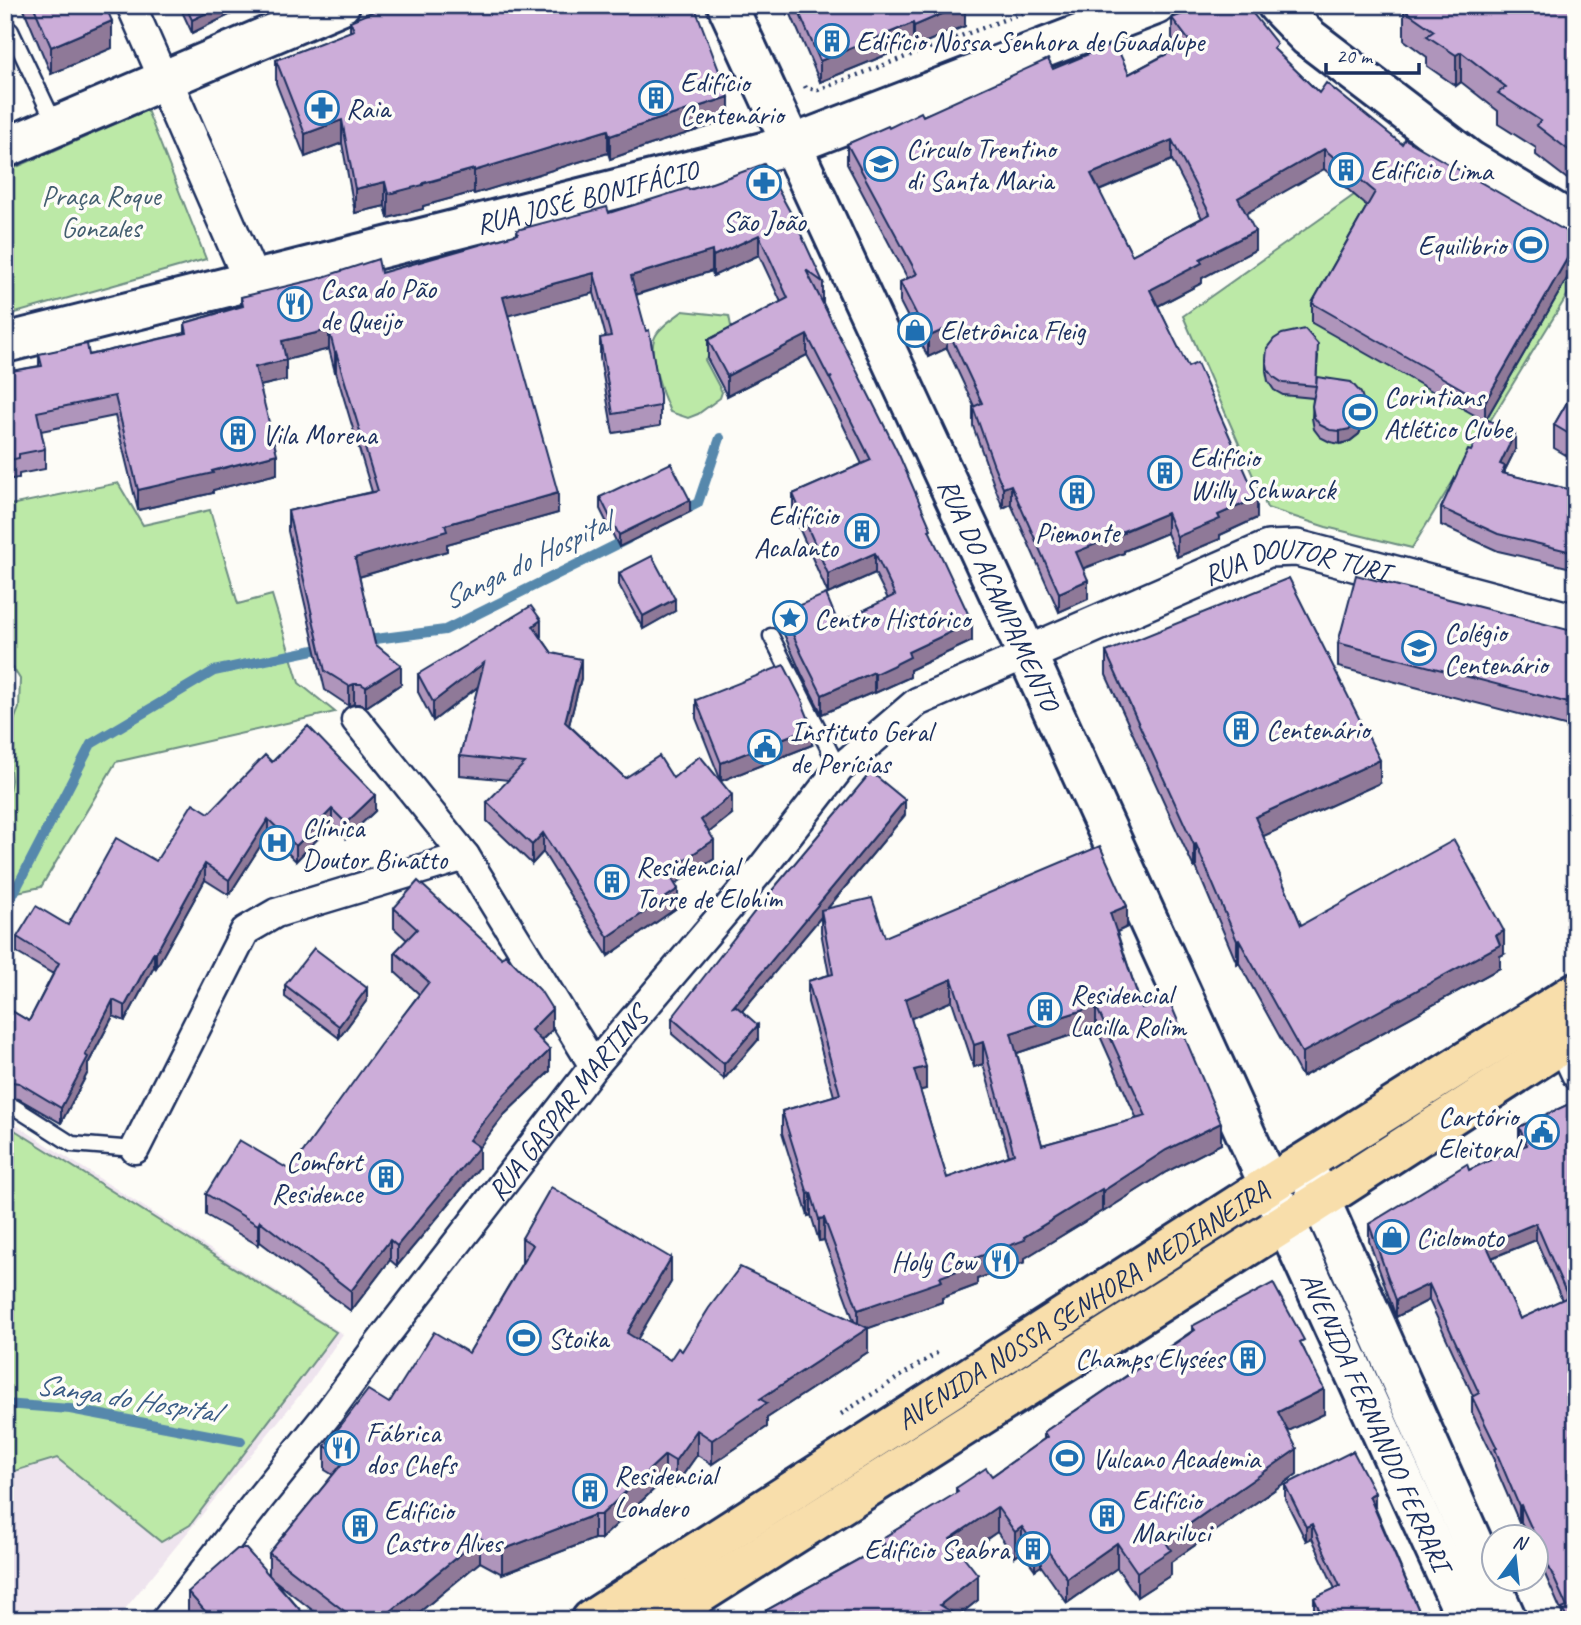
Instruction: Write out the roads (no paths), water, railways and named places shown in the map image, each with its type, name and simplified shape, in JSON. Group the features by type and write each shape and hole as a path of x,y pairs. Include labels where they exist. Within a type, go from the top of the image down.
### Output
{"main road":[{"path":"5,148 340,5"},
{"name":"RUA DO ACAMPAMENTO","path":"727,5 1286,1221"},
{"name":"RUA JOSÉ BONIFÁCIO","path":"5,343 791,145 1156,5"},
{"path":"1278,5 1308,37 1469,160 1576,226"},
{"name":"AVENIDA NOSSA SENHORA MEDIANEIRA","path":"592,1620 1270,1184 1576,992"},
{"name":"AVENIDA NOSSA SENHORA MEDIANEIRA","path":"659,1620 1286,1221 1571,1051"},
{"name":"AVENIDA FERNANDO FERRARI","path":"1304,1163 1507,1620"},
{"name":"AVENIDA FERNANDO FERRARI","path":"1286,1221 1466,1620"}],"street":[{"path":"131,5 252,281"},
{"name":"RUA DOUTOR TURI","path":"1027,654 1268,549 1297,548 1576,622"},
{"name":"RUA GASPAR MARTINS","path":"166,1620 594,1066 762,868 839,769 917,702 1027,654"},
{"path":"356,720 465,856 594,1066"},
{"path":"135,1149 245,931 276,913 465,856"}],"lane":[{"path":"5,26 11,31 56,127"},
{"path":"771,636 839,769"},
{"path":"14,1107 72,1144 135,1149"}],"waterway":[{"name":"Sanga do Hospital","path":"679,513 698,503 720,438"},
{"name":"Sanga do Hospital","path":"360,641 445,630 628,539"},
{"name":"Sanga do Hospital","path":"5,910 91,744 214,671 328,647"},
{"name":"Sanga do Hospital","path":"5,1404 70,1409 241,1441"}],"place":[{"name":"Edifício Nossa Senhora de Guadalupe","path":"832,41"},
{"name":"Edifício Centenário","path":"656,98"},
{"name":"Raia","path":"322,108"},
{"name":"Círculo Trentino di Santa Maria","path":"881,164"},
{"name":"Edifício Lima","path":"1346,170"},
{"name":"São João","path":"764,183"},
{"name":"Equilibrio","path":"1531,245"},
{"name":"Casa do Pão de Queijo","path":"295,304"},
{"name":"Eletrônica Fleig","path":"915,330"},
{"name":"Corintians Atlético Clube","path":"1360,412"},
{"name":"Vila Morena","path":"238,434"},
{"name":"Edifício Willy Schwarck","path":"1165,473"},
{"name":"Piemonte","path":"1077,493"},
{"name":"Edifício Acalanto","path":"862,531"},
{"name":"Centro Histórico","path":"790,618"},
{"name":"Colégio Centenário","path":"1419,648"},
{"name":"Centenário","path":"1241,729"},
{"name":"Instituto Geral de Perícias","path":"765,747"},
{"name":"Clínica Doutor Binatto","path":"277,843"},
{"name":"Residencial Torre de Elohim","path":"612,882"},
{"name":"Residencial Lucilla Rolim","path":"1045,1010"},
{"name":"Cartório Eleitoral","path":"1542,1132"},
{"name":"Comfort Residence","path":"386,1177"},
{"name":"Ciclomoto","path":"1392,1237"},
{"name":"Holy Cow","path":"1001,1261"},
{"name":"Stoika","path":"524,1338"},
{"name":"Champs Elysées","path":"1248,1358"},
{"name":"Fábrica dos Chefs","path":"342,1448"},
{"name":"Vulcano Academia","path":"1067,1458"},
{"name":"Residencial Londero","path":"590,1491"},
{"name":"Edifício Mariluci","path":"1107,1516"},
{"name":"Edifício Castro Alves","path":"360,1526"},
{"name":"Edifício Seabra","path":"1033,1549"}],"park label":[{"name":"Praça Roque Gonzales","path":"101,211"}]}
